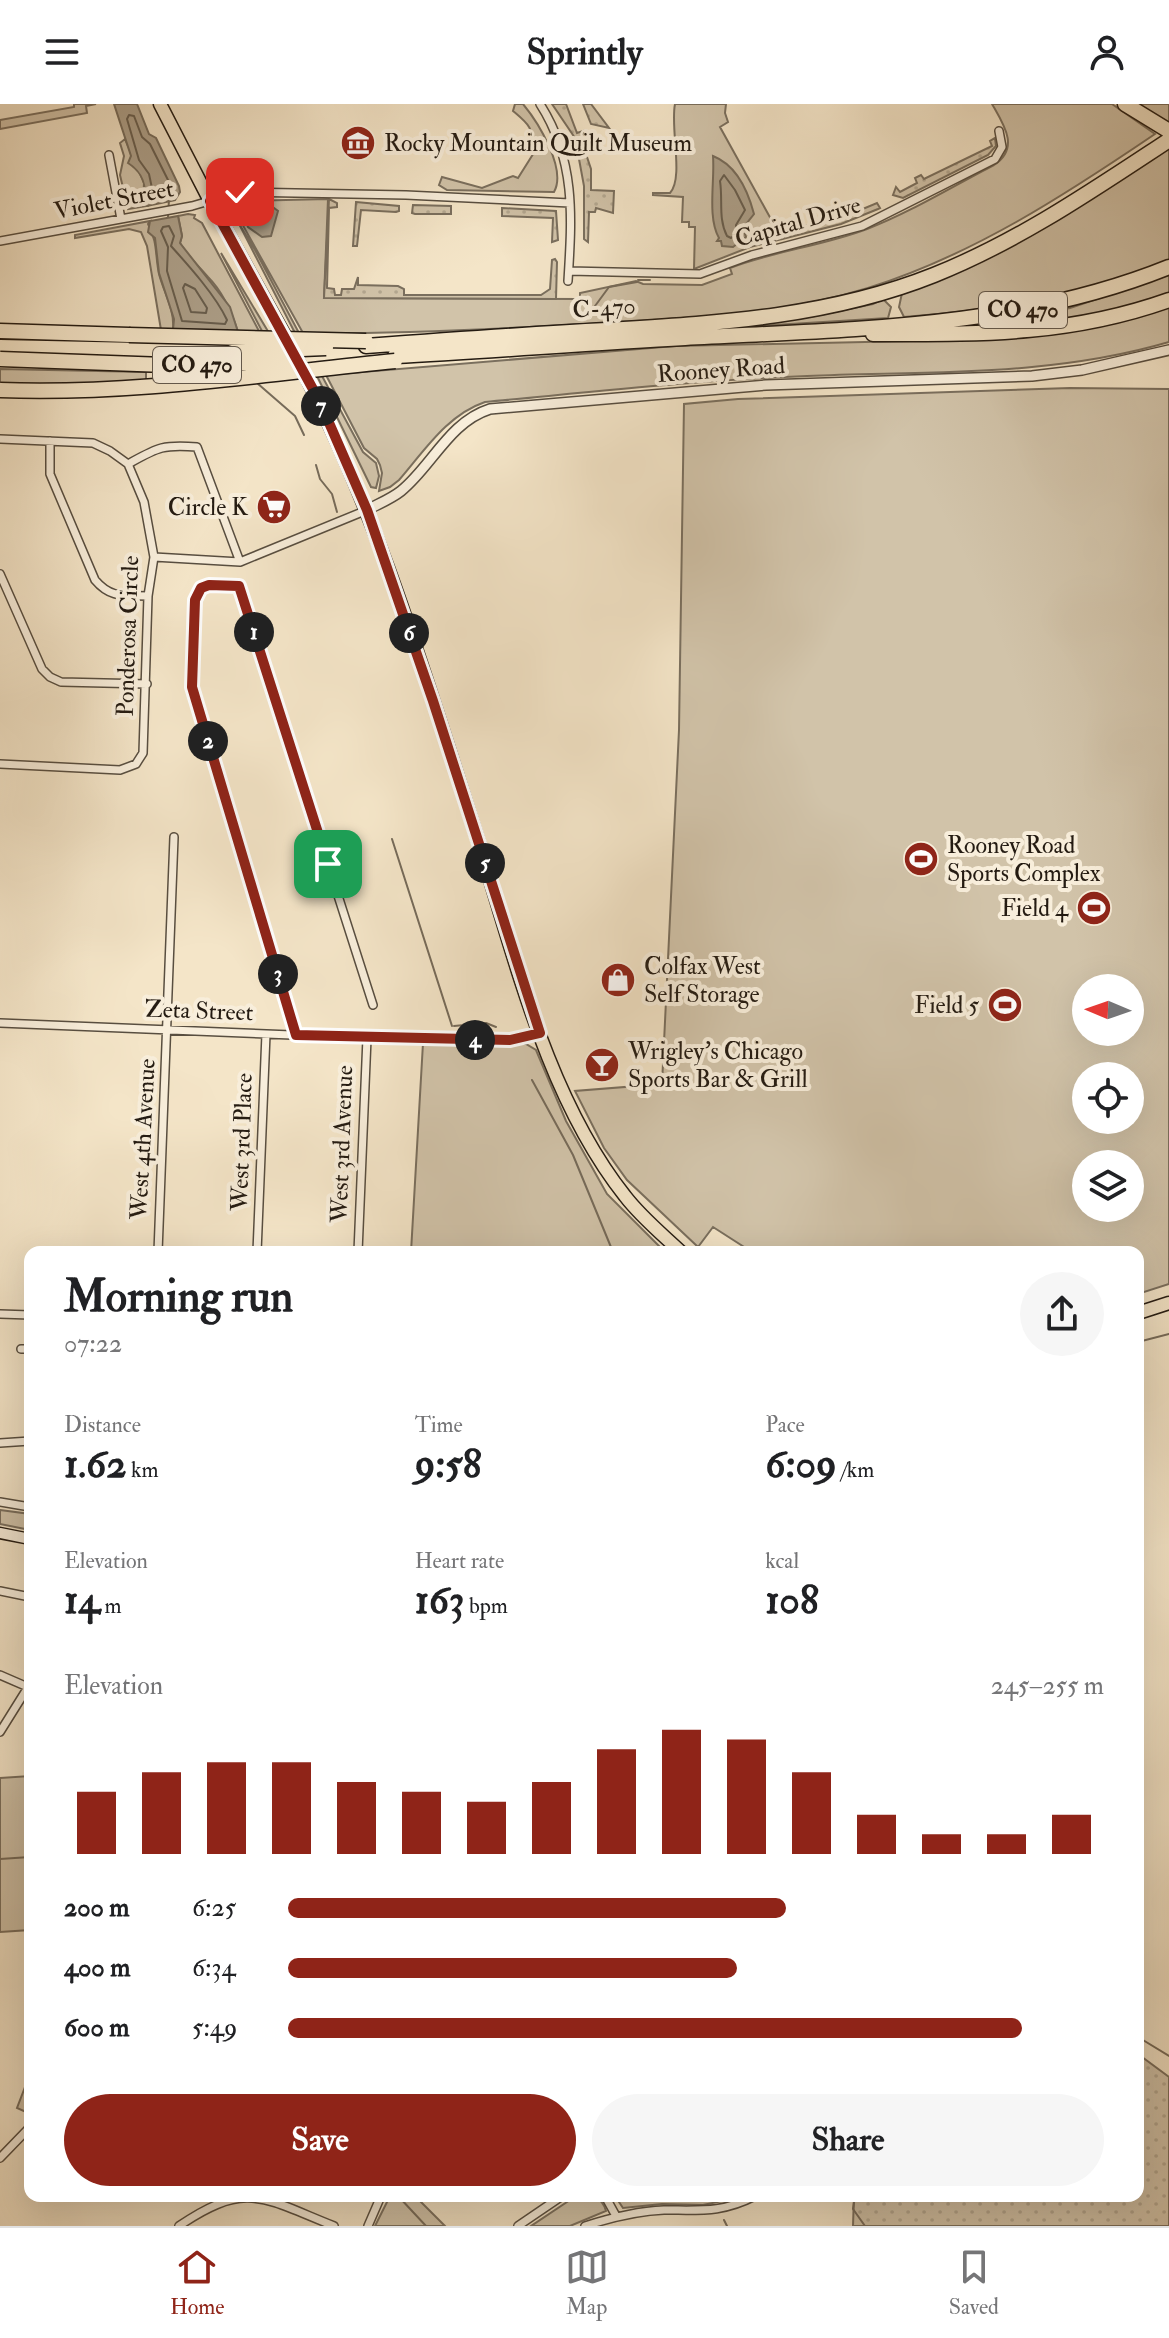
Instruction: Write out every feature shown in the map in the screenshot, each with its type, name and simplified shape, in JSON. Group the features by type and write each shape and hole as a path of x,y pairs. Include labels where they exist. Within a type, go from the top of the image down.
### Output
{"highway":[{"path":"1125,104 1169,131"},
{"name":"C-470","path":"0,347 195,352 412,342 750,320 846,303 919,281 993,249 1056,214 1169,139"},
{"name":"C-470","path":"0,359 165,365 395,359 486,350 916,323 1020,310 1082,297 1169,267"},
{"path":"736,335 1037,331 1104,319 1169,300"},
{"path":"0,331 366,343"},
{"path":"0,390 50,392 101,389 395,359"}],"main road":[{"path":"160,104 320,402 367,510 436,709 540,1033 563,1091 603,1167 626,1198 675,1246"},
{"path":"1144,1311 1169,1303"},
{"path":"0,1533 24,1538"}],"street":[{"path":"540,104 563,149 570,203 568,281"},
{"name":"Capital Drive","path":"569,271 700,274 752,255 851,230 878,220 995,159 1002,147 999,131"},
{"path":"109,155 121,219"},
{"name":"Violet Street","path":"0,241 149,214 240,192 406,195 570,203"},
{"name":"Rooney Road","path":"367,510 400,492 458,428 470,418 490,409 766,385 1032,376 1117,363 1169,350"},
{"path":"0,439 93,443 128,464 170,444 197,447 240,562"},
{"path":"50,441 50,474 95,580 104,591 148,596"},
{"name":"Ponderosa Circle","path":"0,764 120,770 136,764 143,753 148,596 154,557 144,502 128,464"},
{"path":"154,557 240,562 367,510"},
{"path":"0,574 42,669 50,677 61,682 147,684"},
{"path":"296,1035 192,687 195,600 201,588 209,585 239,586 373,1005"},
{"name":"West 4th Avenue","path":"158,1246 174,837"},
{"name":"Zeta Street","path":"0,1023 367,1038 510,1040 540,1033"},
{"name":"West 3rd Place","path":"257,1246 266,1034"},
{"name":"West 3rd Avenue","path":"358,1246 367,1038"},
{"path":"0,1314 24,1315"},
{"path":"0,1443 24,1441"},
{"path":"0,1502 24,1506"},
{"path":"0,1591 24,1596"},
{"path":"0,1675 24,1684"},
{"path":"0,1732 24,1694"},
{"path":"0,2158 24,2133"},
{"path":"179,2226 221,2202"},
{"path":"274,2202 334,2226"},
{"path":"368,2226 378,2202"},
{"path":"518,2226 553,2202"},
{"path":"608,2202 616,2216"},
{"path":"585,2226 616,2216 663,2210 698,2212 726,2209 742,2202"}],"shaded area":[{"path":"74,104 96,104 86,106 87,113 0,129 0,120 74,107"},
{"path":"515,104 523,104 549,146 557,171 554,192 447,190 439,185 442,177 482,188 513,176 518,178 535,151 531,148 529,126 513,111"},
{"path":"552,104 566,104 577,133 583,131 582,137 575,138"},
{"path":"583,104 591,104 609,128 591,124"},
{"path":"675,104 726,104 728,122 720,127 782,239 750,247 694,269 695,227 689,227 689,222 682,222 683,197 653,195 670,193 674,186"},
{"path":"992,104 1112,104 1155,134 1017,222 944,259 868,288 768,310 525,327 303,333 236,213 240,201 328,199 324,298 580,299 580,293 636,281 643,284 702,285 732,274 730,268 747,262 867,229 916,207 994,165 1002,158 1008,144 1005,128"},
{"path":"1136,104 1169,104 1169,124"},
{"path":"995,138 996,146 988,155 903,198 893,195 896,187 900,192 917,183 915,178 921,175 924,179 992,146 990,141"},
{"path":"125,139 144,183 143,203 147,206 128,209 120,175 124,156 120,143"},
{"path":"1169,146 1169,260 1104,283 1039,299 904,317 899,307 902,293"},
{"path":"591,149 586,154 591,169 591,190 614,191 613,213 596,208 595,212 589,212 588,242 584,239 584,186 579,159 583,150"},
{"path":"329,199 337,203 337,207 329,208 327,288 334,289 335,295 341,295 342,289 354,289 358,277 358,285 398,286 404,289 404,295 541,295 550,289 552,260 555,259 556,299 324,298"},
{"path":"356,202 399,206 399,211 361,210 357,246 353,246"},
{"path":"877,203 880,208 841,224 782,239 772,225 782,222 795,226 796,221 800,220 802,226 824,223 824,217 830,215 834,221"},
{"path":"413,205 451,206 451,214 415,214 412,213"},
{"path":"502,208 556,211 558,240 552,242 553,218 502,216"},
{"path":"195,215 194,218 202,223 260,333 238,332 218,289 183,248 178,216"},
{"path":"150,221 148,224 155,243 159,274 171,309 173,330 161,330 147,246 141,232 129,229 75,238 75,235"},
{"path":"238,222 255,250 299,333 295,333"},
{"path":"221,253 269,333 263,333"},
{"path":"1169,275 1169,294 1110,312 1019,326 1019,318 1070,308"},
{"path":"883,299 891,307 888,318 743,327 815,316 873,304"},
{"path":"1169,306 1169,342 1079,361 989,370 726,380 485,402 448,424 399,480 379,491 380,465 364,448 326,375 675,346 1002,339 1061,333"},
{"path":"0,369 146,372 146,381 90,386 0,385"},
{"path":"317,376 322,376 363,452 376,463 379,476 376,488 371,487"},
{"name":"Rooney Road Sports Complex","path":"1070,388 1169,389 1169,1284 1144,1292 1144,1246 743,1246 713,1227 697,1246 627,1180 604,1148 575,1091 662,1084 679,730 684,404 738,399"},
{"path":"423,1043 526,1044 536,1050 566,1121 607,1194 659,1246 411,1246"},
{"path":"0,1510 24,1513 24,1529 0,1524"},
{"path":"24,1776 24,1930 0,1932 0,1778"},
{"path":"1144,2058 1169,2077 1169,2226 853,2226 854,2202 1144,2202"},
{"path":"24,2090 24,2111 17,2108"},
{"path":"387,2202 421,2202 445,2226 375,2226"},
{"path":"567,2202 602,2202 606,2211 570,2226 531,2226"},
{"path":"619,2202 718,2202 703,2205 662,2204 623,2208"}],"water":[{"path":"114,104 137,104 149,134 156,138 179,186 180,192 175,200 147,206 143,203 143,180 128,163 131,156"},
{"path":"713,156 728,166 740,180 754,214 743,228 746,237 733,247 722,246 721,241 717,241 719,238 712,209"},
{"path":"270,205 278,211 271,236 262,237 248,227 242,211 245,207"},
{"path":"178,216 182,236 180,243 230,307 238,332 173,330 174,319 159,273 155,238 148,232 150,221"}],"waterway":[{"path":"168,217 169,199"},
{"path":"638,280 650,280"},
{"path":"595,306 609,287 637,282"},
{"path":"257,383 295,416 304,435"},
{"path":"316,465 320,479 332,494 337,512"},
{"path":"392,839 452,1026"},
{"path":"454,1026 486,1023 496,1027"},
{"path":"532,1080 573,1155 611,1246"},
{"path":"1144,1340 1169,1334"},
{"path":"0,1859 24,1857"},
{"path":"1144,2041 1169,2056"},
{"path":"404,2202 426,2226"},
{"path":"854,2202 853,2209 865,2226"},
{"path":"724,2220 727,2226"}],"place":[{"name":"Rocky Mountain Quilt Museum","path":"358,143"},
{"name":"Circle K","path":"274,507"},
{"name":"Rooney Road Sports Complex","path":"921,859"},
{"name":"Field 4","path":"1094,908"},
{"name":"Colfax West Self Storage","path":"618,980"},
{"name":"Field 5","path":"1005,1005"},
{"name":"Wrigley's Chicago Sports Bar & Grill","path":"602,1065"}],"route":[{"path":"240,192 210,201 320,402 373,525 540,1033 510,1040 296,1035 192,687 195,600 201,588 209,585 239,586 328,864"}]}
